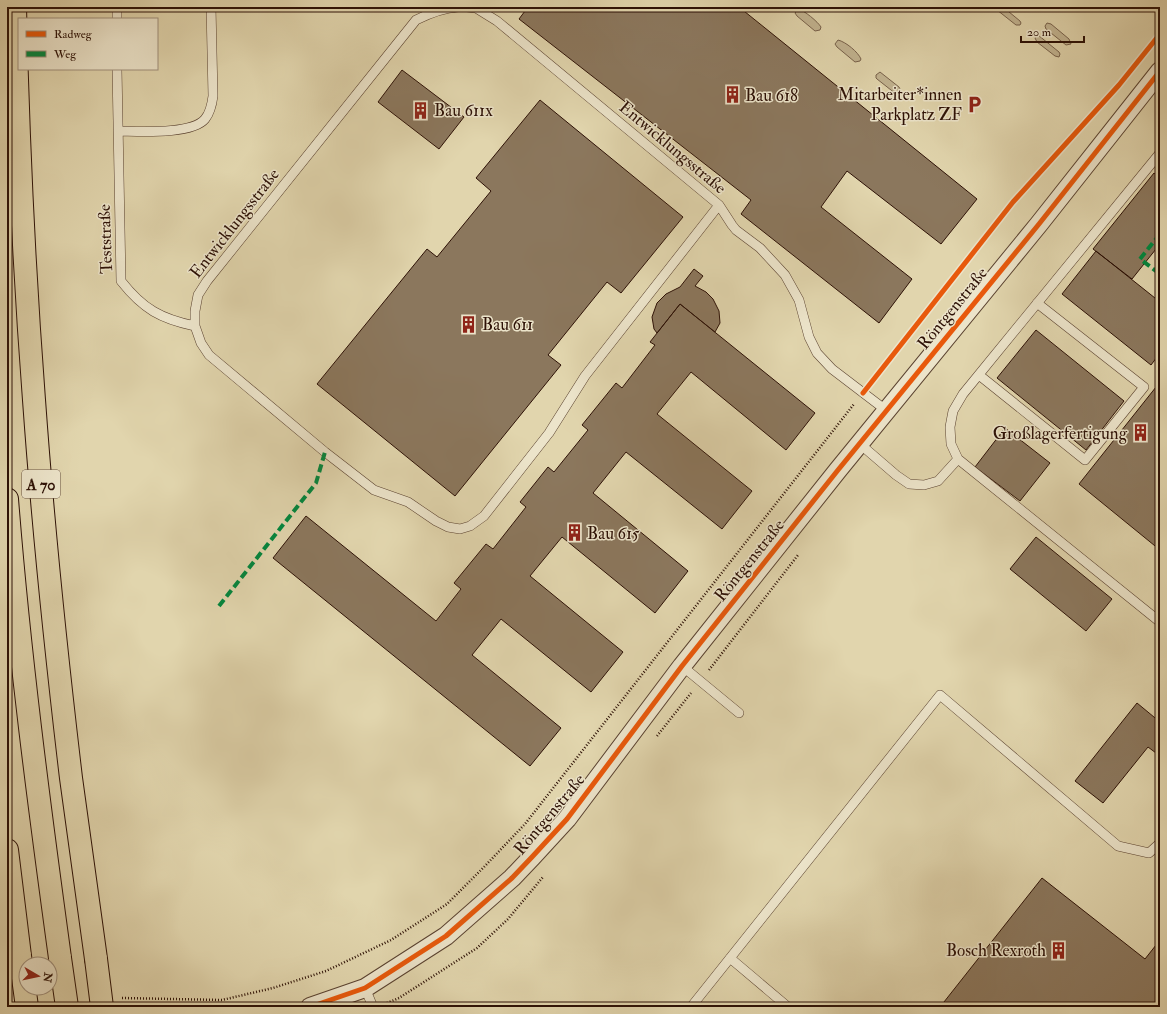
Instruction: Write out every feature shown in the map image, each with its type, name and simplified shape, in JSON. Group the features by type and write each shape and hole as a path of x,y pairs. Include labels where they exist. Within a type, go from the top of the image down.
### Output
{"highway":[{"name":"A 70","path":"15,7 18,142 25,271 34,408 46,546 70,769 96,959 110,1003"},
{"name":"A 70","path":"7,499 11,553 41,817 67,1007"},
{"path":"7,850 27,1007"}],"street":[{"name":"Röntgenstraße","path":"310,1007 365,988 446,936 512,878 567,819 682,666 1160,71"}],"lane":[{"path":"117,7 117,18"},
{"path":"118,131 179,129 198,125 205,119 211,108 213,96 211,7"},
{"name":"Entwicklungsstraße","path":"452,7 432,12 416,20 206,281 198,295 195,311 196,326 201,343 209,355 374,490 408,502 436,521 448,527 460,529 470,526 484,516 549,433 585,376 719,205"},
{"name":"Entwicklungsstraße","path":"468,7 476,8 497,21 719,205 736,230 760,248 784,275 799,300 809,338 817,353 832,369 887,411"},
{"name":"Teststraße","path":"117,70 122,281 130,292 143,304 161,316 181,323 196,326"},
{"path":"1160,153 963,394 953,411 950,427 951,444 958,460 1160,622"},
{"path":"979,375 1085,460 1095,448 1144,386 1037,303"},
{"path":"860,444 896,475 909,484 924,485 938,481 958,460"},
{"path":"682,666 739,713"},
{"path":"691,1007 940,695 1118,846 1149,853 1160,843"},
{"path":"730,958 788,1007"},
{"path":"365,988 373,1007"}],"path":[{"path":"1155,7 1160,32"},
{"path":"110,1003 222,1000 273,988 326,971 391,940 447,904 525,824 863,393"}],"shaded area":[{"path":"996,7 1003,7 1020,21 1020,25 1016,25 997,10"},
{"path":"798,9 817,22 821,27 820,30 815,31 797,16 795,13"},
{"path":"1047,23 1051,24 1069,39 1071,44 1066,45 1046,29 1045,26"},
{"path":"1038,35 1059,52 1059,57 1055,56 1037,42 1035,38"},
{"path":"838,40 855,50 861,59 860,61 855,62 837,47 835,44"},
{"path":"880,72 899,87 901,91 900,93 896,94 876,78 876,75"}],"building":[{"name":"Bau 618","path":"528,7 739,7 977,199 941,244 847,171 821,207 912,279 879,323 741,214 751,200 519,19"},
{"name":"Bau 611x","path":"402,70 464,117 439,149 378,102"},
{"name":"Bau 611","path":"540,100 683,217 621,293 607,282 548,355 561,365 455,496 317,384 427,249 437,257 491,191 476,178"},
{"path":"1154,173 1160,178 1160,244 1132,279 1093,249"},
{"path":"1096,251 1160,302 1160,353 1151,365 1062,294"},
{"path":"694,269 703,276 695,286 706,292 713,299 719,311 720,323 715,332 680,304 657,333 654,329 652,317 657,303 666,294 680,287"},
{"name":"Bau 615","path":"680,304 815,413 786,450 691,372 657,414 752,491 722,529 626,452 593,493 688,571 655,613 562,537 530,576 623,652 591,692 501,619 472,655 561,728 530,766 273,558 306,516 436,621 461,589 454,583 486,544 493,549 526,507 520,502 548,467 554,472 588,430 582,425 616,383 622,388 655,345 650,342"},
{"path":"1036,330 1124,401 1086,450 997,378"},
{"name":"Großlagerfertigung","path":"1160,382 1160,550 1079,484"},
{"path":"1005,428 1050,463 1020,501 975,467"},
{"path":"1036,537 1112,599 1086,631 1010,569"},
{"path":"1137,703 1160,722 1160,756 1148,747 1103,803 1075,781"},
{"name":"Bosch Rexroth","path":"1042,878 1145,959 1160,940 1160,1007 940,1007"}],"marked path":[{"path":"1160,234 1140,259 1160,274"},
{"path":"219,606 316,483 325,452"}],"cycle path":[{"path":"863,393 1013,202 1119,85 1160,34"},
{"path":"310,1007 365,988 446,936 512,878 567,819 682,666 838,470 1039,224 1160,71"}],"place":[{"name":"Bau 618","path":"732,95"},
{"name":"Mitarbeiter*innen Parkplatz ZF","path":"975,104"},
{"name":"Bau 611x","path":"421,110"},
{"name":"Bau 611","path":"469,324"},
{"name":"Großlagerfertigung","path":"1140,433"},
{"name":"Bau 615","path":"574,533"},
{"name":"Bosch Rexroth","path":"1059,950"}]}
